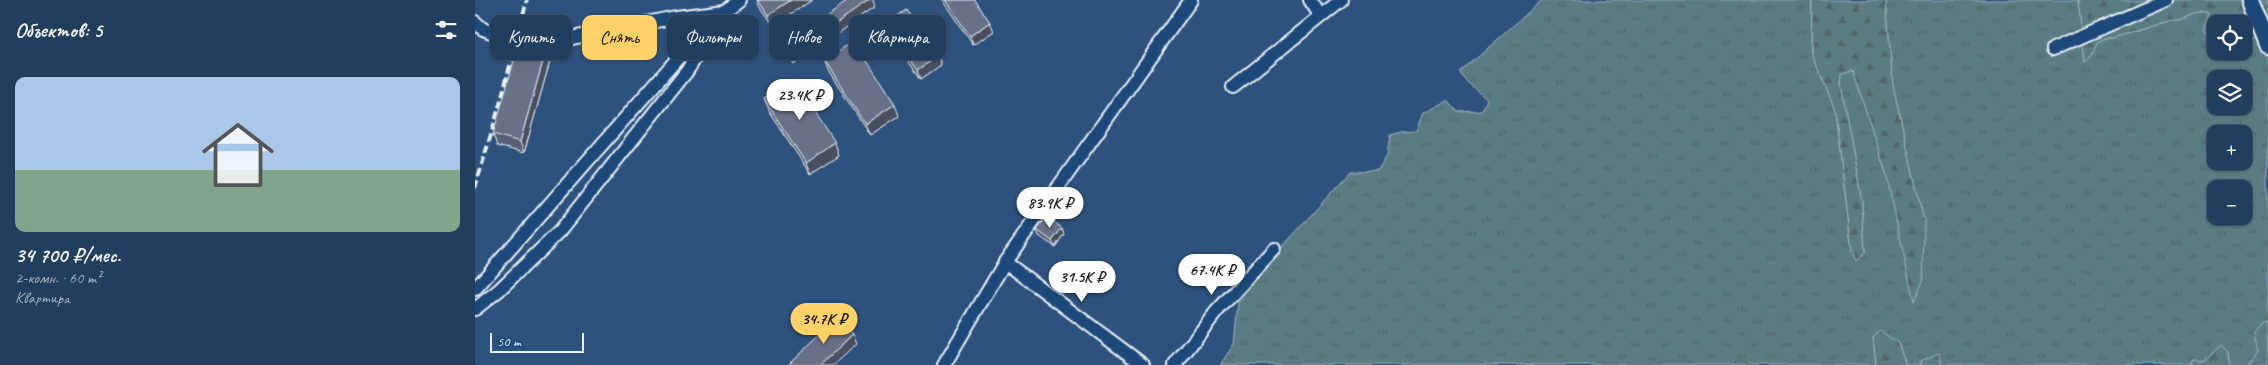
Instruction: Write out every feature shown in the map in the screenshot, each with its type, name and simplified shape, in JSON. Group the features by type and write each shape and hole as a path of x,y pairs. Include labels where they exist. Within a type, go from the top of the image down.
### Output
{"main road":[{"path":"2250,0 2268,46"}],"street":[{"path":"475,289 707,25 739,0"},
{"path":"944,365 1005,262 1191,0"},
{"path":"1310,0 1320,15"},
{"path":"1233,87 1341,0"},
{"path":"2053,49 2166,0"},
{"path":"475,22 483,30 509,39 547,43 676,17 725,11"},
{"path":"475,309 499,290 560,231 687,71 725,11"},
{"path":"1175,365 1217,311 1274,249"},
{"path":"1005,262 1143,365"}],"green space":[{"path":"1542,0 1812,0 1811,53 1835,109 1852,252 1865,253 1862,202 1841,85 1842,74 1854,71 1886,173 1924,221 1893,86 1886,0 2078,0 2085,61 2091,57 2097,42 2105,38 2113,38 2200,13 2212,15 2207,15 2207,60 2252,60 2252,42 2268,31 2268,325 2267,322 2258,350 2248,362 2250,365 2229,365 2228,352 2204,360 2194,359 2191,365 1942,365 1939,354 1920,361 1920,365 1906,365 1898,343 1873,338 1876,365 1220,365 1234,344 1238,303 1256,276 1350,172 1378,171 1387,156 1390,135 1416,131 1423,113 1448,100 1459,112 1482,111 1487,99 1469,84 1460,73"},
{"path":"1812,0 1886,0 1893,86 1924,221 1923,281 1914,302 1886,173 1853,71 1842,74 1841,85 1862,202 1865,253 1856,261 1852,251 1835,109 1811,53"},
{"path":"2078,0 2268,0 2268,31 2263,36 2252,41 2252,15 2212,15 2200,13 2113,38 2105,38 2097,42 2091,57 2085,62"},
{"path":"2267,322 2268,363 2250,365 2248,363 2258,350 2254,332 2261,324"},
{"path":"1880,331 1898,343 1906,365 1876,365 1873,338"},
{"path":"2221,345 2228,352 2229,365 2217,365 2214,363 2212,365 2191,365 2194,359 2204,360"},
{"path":"1939,353 1942,365 1920,365 1920,361"}],"building":[{"path":"758,0 791,0 768,15"},
{"path":"848,0 870,0 839,21 839,15 826,15"},
{"path":"945,0 975,0 990,22 970,36"},
{"path":"906,10 909,15 899,15"},
{"path":"849,44 849,60 866,60 895,104 865,124 824,60 839,60 839,50"},
{"path":"514,60 543,60 520,142 493,134"},
{"path":"911,60 932,60 918,70"},
{"path":"794,80 835,143 806,163 764,99"},
{"path":"1047,217 1062,228 1052,241 1037,230"},
{"path":"837,318 852,335 820,365 789,364"}],"railway":[{"path":"475,188 500,104 527,0"}]}
